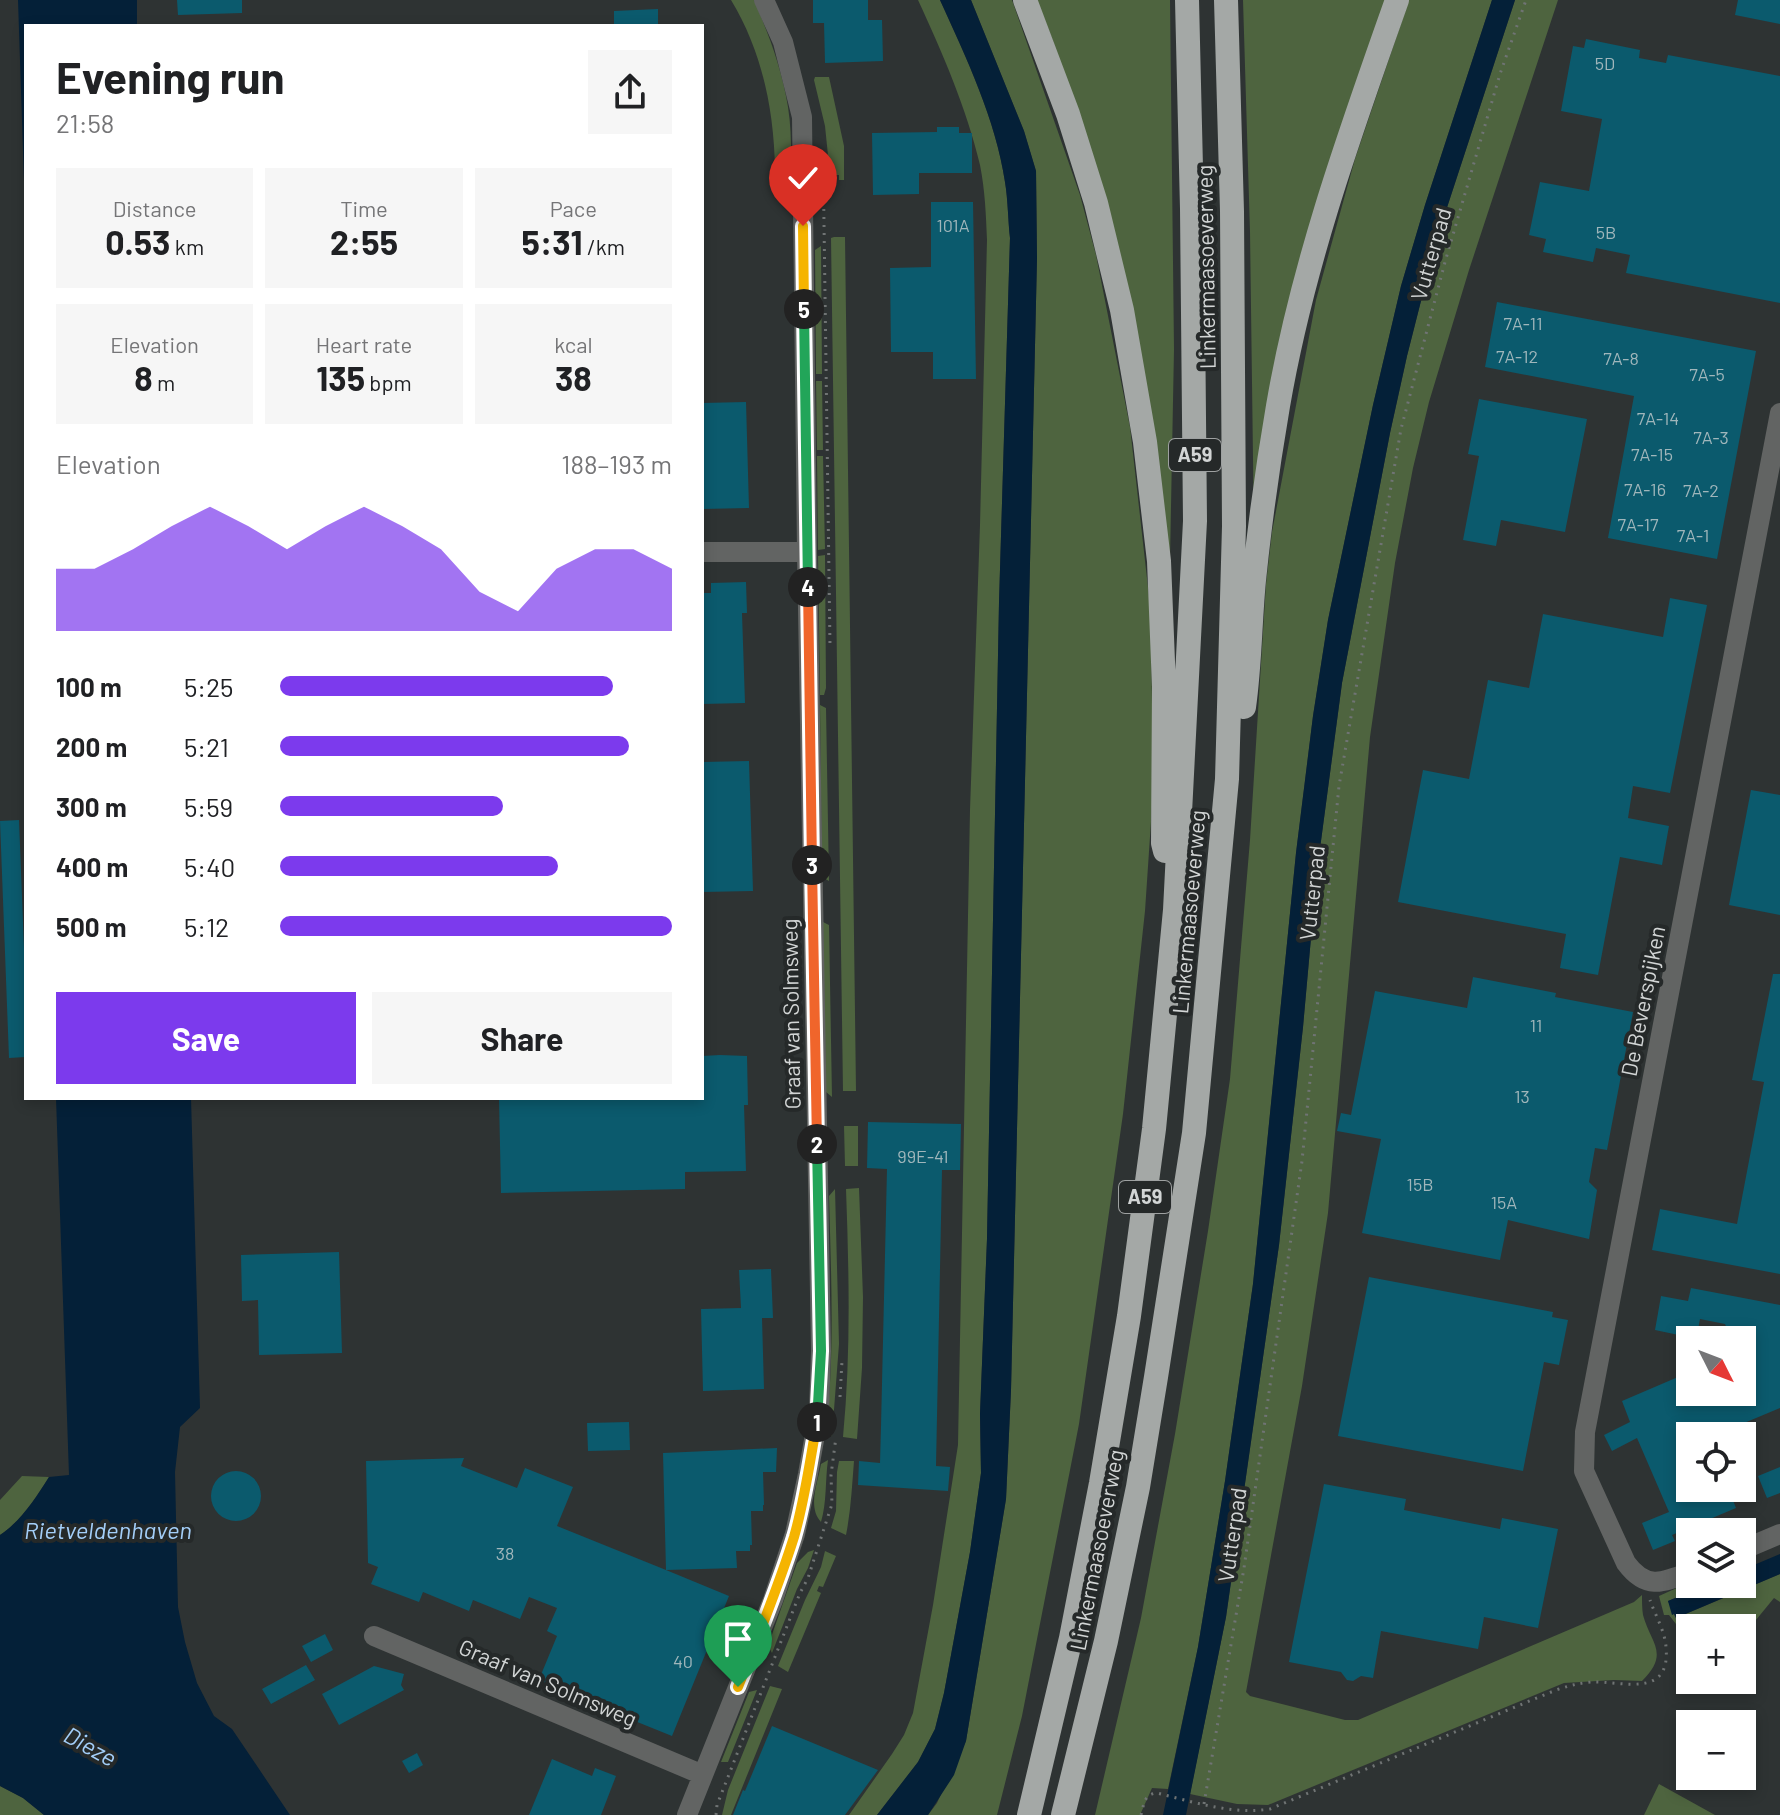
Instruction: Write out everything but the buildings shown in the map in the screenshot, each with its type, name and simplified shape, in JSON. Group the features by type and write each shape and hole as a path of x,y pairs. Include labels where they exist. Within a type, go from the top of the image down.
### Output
{"highway":[{"name":"A59","path":"1025,0 1068,114 1096,203 1122,310 1145,442 1159,561 1164,687 1163,843 1175,910"},
{"name":"Linkermaasoeverweg","path":"1029,1815 1071,1638 1129,1316 1154,1129 1175,910 1195,521 1187,0"},
{"name":"Linkermaasoeverweg","path":"1063,1815 1106,1641 1138,1487 1156,1377 1194,1133 1227,779 1234,526 1232,211 1226,0"},
{"name":"A59","path":"1227,779 1244,705 1266,481 1297,312 1356,113 1397,0"}],"street":[{"name":"Graaf van Solmsweg","path":"687,1815 773,1600 795,1534 819,1412 821,1335 802,117 783,42 764,0"},
{"name":"De Beverspijken","path":"1646,1581 1635,1575 1626,1563 1584,1471 1585,1432 1780,413"},
{"path":"704,552 807,552"},
{"path":"1756,1544 1780,1534"},
{"path":"1646,1581 1659,1582 1676,1577"},
{"name":"Graaf van Solmsweg","path":"374,1636 703,1775"}],"path":[{"name":"Vutterpad","path":"1204,1804 1244,1568 1302,1161 1339,786 1401,429 1462,204 1500,74 1526,0"},
{"path":"1141,1815 1146,1797 1152,1793 1255,1812 1270,1809 1556,1690 1595,1682 1639,1686 1651,1683 1666,1661 1666,1647 1647,1593 1646,1581"}],"green space":[{"path":"731,0 754,0 774,52 789,116 791,182 788,182 787,169 775,169 772,125 764,82 751,40"},
{"path":"918,0 940,0 979,89 1001,159 1010,238 999,603 981,1473 970,1552 935,1729 918,1762 877,1815 849,1815 904,1735 913,1713 958,1445 970,810 987,240 983,184 975,144 953,81"},
{"path":"971,0 1012,0 1080,195 1096,255 1130,427 1151,614 1153,792 1145,911 1123,1114 1079,1424 1022,1716 997,1815 928,1815 937,1803 966,1741 1006,1499 1011,1390 1037,258 1036,171 1024,131"},
{"path":"1037,0 1170,0 1174,349 1169,612 1092,167"},
{"path":"1243,0 1390,0 1347,117 1254,534 1250,232"},
{"path":"1409,0 1492,0 1401,286 1328,620 1296,853 1253,1284 1198,1647 1168,1789 1152,1788 1140,1815 1095,1815 1141,1618 1175,1434 1230,1079 1272,532 1316,300 1355,159"},
{"path":"1515,0 1558,0 1429,402 1395,563 1370,737 1328,1213 1302,1386 1246,1692 1250,1696 1345,1720 1358,1720 1634,1602 1642,1595 1643,1615 1657,1655 1642,1681 1564,1683 1268,1805 1237,1804 1190,1794 1226,1617 1279,1245 1317,871 1342,683 1407,356 1437,238"},
{"path":"815,77 829,77 844,146 844,180 839,180 839,175 830,175 825,126"},
{"path":"845,237 856,1091 843,1091 831,238"},
{"path":"821,246 822,374 816,374 815,250"},
{"path":"816,381 822,381 823,450 817,450"},
{"path":"817,456 823,456 825,549 818,550"},
{"path":"825,555 826,688 824,695 820,695 818,556"},
{"path":"820,705 826,708 829,881 822,877"},
{"path":"823,922 829,925 832,1097 826,1092"},
{"path":"844,1126 858,1126 858,1166 845,1166"},
{"path":"859,1188 863,1297 857,1439 843,1437 848,1344 846,1189"},
{"path":"835,1189 839,1344 832,1436 826,1431 831,1343 829,1196"},
{"path":"828,1460 821,1522 815,1509 815,1494 821,1464"},
{"path":"839,1461 854,1461 846,1535 831,1528 836,1511"},
{"path":"22,1476 49,1477 21,1516 0,1535 0,1500"},
{"path":"814,1550 772,1653 768,1646 797,1563"},
{"path":"825,1551 836,1556 823,1587 819,1586 817,1591 821,1593 788,1672 778,1666"},
{"path":"1780,1574 1780,1602 1774,1598 1756,1620 1756,1614 1685,1614 1723,1598 1756,1598 1756,1584"},
{"path":"1676,1588 1676,1598 1668,1601 1676,1624 1669,1615 1664,1615 1659,1596"},
{"path":"770,1686 782,1689 731,1815 722,1815 728,1790"},
{"path":"757,1690 728,1762 721,1762 749,1692"},
{"path":"1659,1784 1715,1815 1644,1815"},
{"path":"0,1786 23,1798 44,1815 0,1815"}],"water":[{"path":"18,0 137,0 137,24 24,24 24,182"},
{"path":"940,0 971,0 1024,131 1036,171 1037,258 1011,1390 1006,1499 966,1741 954,1775 928,1815 877,1815 918,1762 935,1729 970,1552 981,1473 999,603 1010,238 1005,182 995,135 979,89"},
{"path":"1492,0 1515,0 1437,238 1407,356 1342,683 1317,871 1279,1245 1226,1617 1186,1815 1163,1815 1198,1647 1253,1284 1296,853 1328,620 1401,286"},
{"path":"56,1100 191,1100 200,1408 180,1427 175,1472 178,1607 197,1683 214,1716 232,1729 290,1815 44,1815 23,1798 0,1786 0,1535 21,1516 49,1477 69,1475"},
{"path":"1780,1554 1780,1574 1756,1584 1756,1564"},
{"path":"1676,1598 1723,1598 1685,1614 1676,1614 1676,1618 1668,1601"}],"route":[{"path":"738,1687 773,1600 795,1534 819,1412 821,1351 803,226"}],"water label":[{"name":"Rietveldenhaven","path":"108,1531"},
{"name":"Dieze","path":"90,1747"}]}
